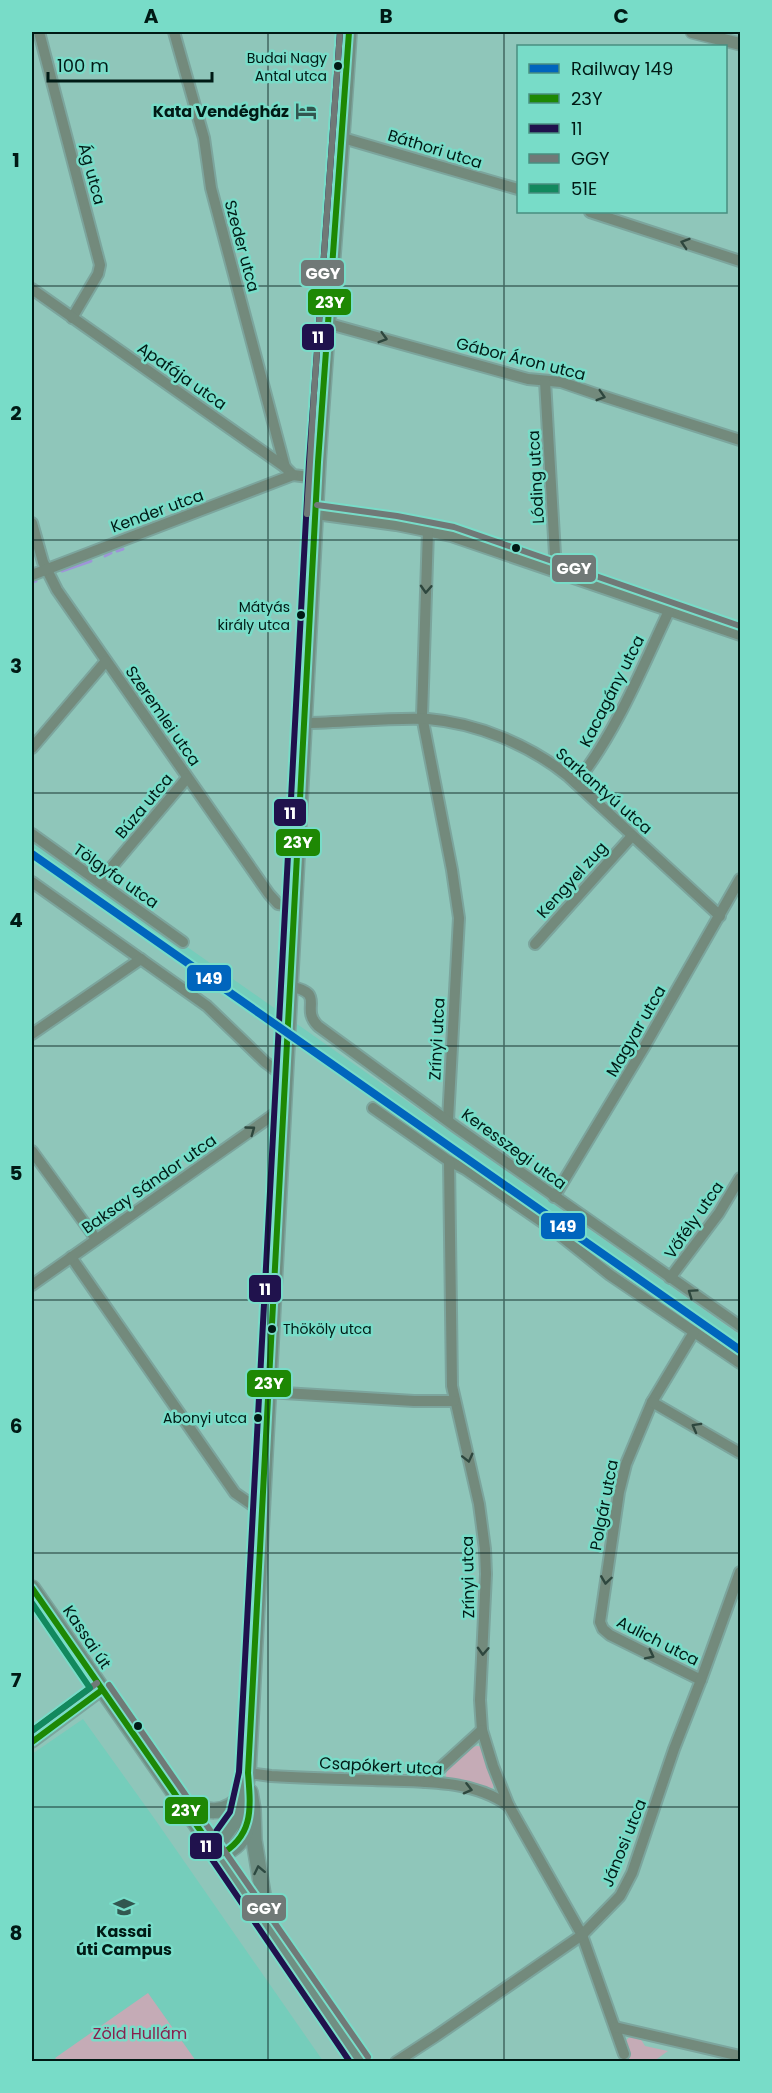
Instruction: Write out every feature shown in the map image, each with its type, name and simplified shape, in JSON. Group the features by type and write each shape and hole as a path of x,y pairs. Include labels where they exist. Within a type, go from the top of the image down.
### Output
{"main road":[{"path":"216,1852 235,1821 247,1792 317,478 326,323 343,138 349,32"},
{"name":"Kassai út","path":"32,1588 361,2061"},
{"path":"180,1801 217,1812 230,1807 247,1792"},
{"path":"247,1792 252,1802 254,1840 268,1928"}],"street":[{"name":"Ág utca","path":"39,32 100,267 72,318"},
{"name":"Szeder utca","path":"174,32 204,138 211,188 285,467"},
{"path":"692,32 741,44"},
{"name":"Báthori utca","path":"343,138 517,188"},
{"path":"593,213 741,261"},
{"name":"Apafája utca","path":"32,290 285,467 293,476"},
{"name":"Gábor Áron utca","path":"326,323 528,379 573,385 741,440"},
{"name":"Lóding utca","path":"545,381 556,572"},
{"path":"293,476 317,478"},
{"name":"Kender utca","path":"32,575 293,476"},
{"path":"316,514 388,523 459,539 741,635"},
{"name":"Szeremlei utca","path":"32,523 46,570 57,590 272,898 280,905 294,906"},
{"name":"Zrínyi utca","path":"428,531 422,719 458,904 448,1120"},
{"name":"Kacagány utca","path":"576,783 619,718 669,611"},
{"path":"32,748 106,661"},
{"name":"Sarkantyú utca","path":"304,723 422,719 467,727 504,739 541,756 576,783 720,916"},
{"name":"Búza utca","path":"100,881 187,778"},
{"name":"Tölgyfa utca","path":"32,834 183,942"},
{"name":"Kengyel zug","path":"535,944 632,836"},
{"name":"Magyar utca","path":"554,1197 741,879"},
{"path":"32,882 213,1012 265,1062 285,1077"},
{"path":"32,1034 141,959"},
{"name":"Keresszegi utca","path":"290,986 308,993 311,999 311,1016 318,1026 554,1197 741,1326"},
{"name":"Baksay Sándor utca","path":"32,1284 283,1108"},
{"path":"374,1108 550,1228 593,1263 741,1363"},
{"path":"32,1152 96,1239"},
{"name":"Zrínyi utca","path":"449,1161 450,1363 454,1401 477,1495 485,1549 486,1574 480,1701 482,1730 496,1775 509,1806 582,1935 624,2054"},
{"name":"Vőfély utca","path":"670,1278 741,1178"},
{"path":"71,1257 235,1493 261,1511"},
{"name":"Polgár utca","path":"602,1627 600,1616 621,1485 631,1451 652,1402 694,1332"},
{"path":"268,1392 403,1401 454,1401"},
{"path":"652,1402 741,1452"},
{"name":"Jánosi utca","path":"396,2061 582,1935 612,1906 627,1885 674,1749 741,1572"},
{"name":"Aulich utca","path":"602,1627 610,1635 701,1680"},
{"path":"32,1742 102,1690"},
{"path":"425,1782 482,1730"},
{"name":"Csapókert utca","path":"248,1773 450,1785 481,1792 509,1806"},
{"path":"615,2027 741,2056"}],"shaded area":[{"path":"32,838 740,1335 740,1357 32,860"},
{"name":"Kassai úti Campus","path":"83,1719 323,2061 32,2061 32,1754"}],"green space":[{"path":"478,1746 483,1747 494,1777 490,1791 446,1779 452,1763 468,1750"},
{"name":"Zöld Hullám","path":"148,1993 196,2061 58,2061 55,2058"},
{"path":"633,2036 639,2036 645,2046 668,2051 654,2061 622,2061 621,2059 627,2056 626,2041"}],"waterway":[{"path":"117,551 123,549"},
{"path":"105,556 111,553"},
{"path":"62,571 91,561"},
{"path":"32,582 36,581"}],"rail line":[{"name":"149","path":"32,854 740,1350"}],"transit line":[{"name":"11","path":"340,32 309,462 239,1772 230,1812 205,1849 350,2062"},
{"name":"GGY","path":"307,514 340,32"},
{"name":"23Y","path":"32,1588 218,1856 230,1848 244,1831 248,1821 250,1798 248,1773 318,462 349,32"},
{"name":"GGY","path":"317,505 397,516 454,527 740,626"},
{"name":"51E","path":"32,1603 90,1688 32,1731"},
{"name":"GGY","path":"32,1731 97,1683"},
{"name":"GGY","path":"109,1685 368,2057"},
{"name":"23Y","path":"32,1742 102,1690"}],"place":[{"name":"Budai Nagy Antal utca","path":"338,66"},
{"name":"Kata Vendégház","path":"306,111"},
{"name":"Mátyás király utca","path":"301,615"},
{"name":"Thököly utca","path":"272,1329"},
{"name":"Abonyi utca","path":"258,1418"},
{"name":"Kassai úti Campus","path":"124,1907"}]}
